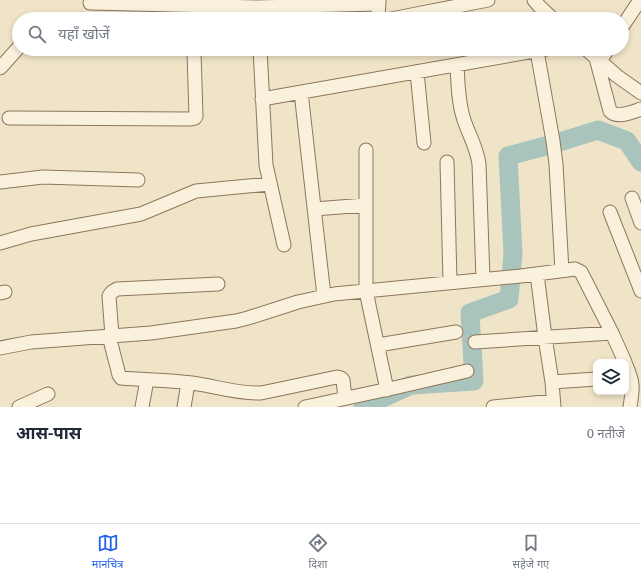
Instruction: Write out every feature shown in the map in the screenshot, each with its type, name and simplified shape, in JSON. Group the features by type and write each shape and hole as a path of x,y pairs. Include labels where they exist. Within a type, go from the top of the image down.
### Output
{"street":[{"path":"427,12 488,0"},
{"path":"534,0 545,12"},
{"path":"629,16 640,0"},
{"path":"90,3 139,2 257,9 379,2 378,12"},
{"path":"0,68 12,55"},
{"path":"9,118 195,118 194,56"},
{"path":"260,56 266,165 284,245"},
{"path":"262,99 507,56"},
{"path":"542,56 556,164 562,271"},
{"path":"594,56 617,76 641,93"},
{"path":"598,59 601,56"},
{"path":"598,59 610,111 613,115 617,116 641,110"},
{"path":"457,65 461,108 464,121 478,156 479,164 483,279"},
{"path":"418,72 424,143"},
{"path":"301,92 324,296"},
{"path":"366,150 366,291 386,390"},
{"path":"447,162 450,282"},
{"path":"0,182 43,177 138,180"},
{"path":"0,243 31,234 141,214 196,192 270,184"},
{"path":"632,198 641,223"},
{"path":"314,209 366,205"},
{"path":"610,212 638,271 641,291"},
{"path":"0,348 31,342 151,333 236,321 298,302 324,296 575,269 581,272 612,333 623,359"},
{"path":"493,407 554,404 552,382 544,337 537,274"},
{"path":"218,284 114,290 111,292 109,296 110,336 121,378 188,383 239,392 262,393 337,377 341,378 342,380 345,398"},
{"path":"378,345 456,332"},
{"path":"475,342 612,333"},
{"path":"305,407 467,371"},
{"path":"629,376 633,390 630,407"},
{"path":"552,382 593,378"},
{"path":"142,407 147,380"},
{"path":"184,407 188,383"},
{"path":"19,407 48,394"}],"waterway":[{"path":"363,407 411,385 474,381 470,313 509,299 513,254 508,156 598,130 627,141 641,162"}]}
